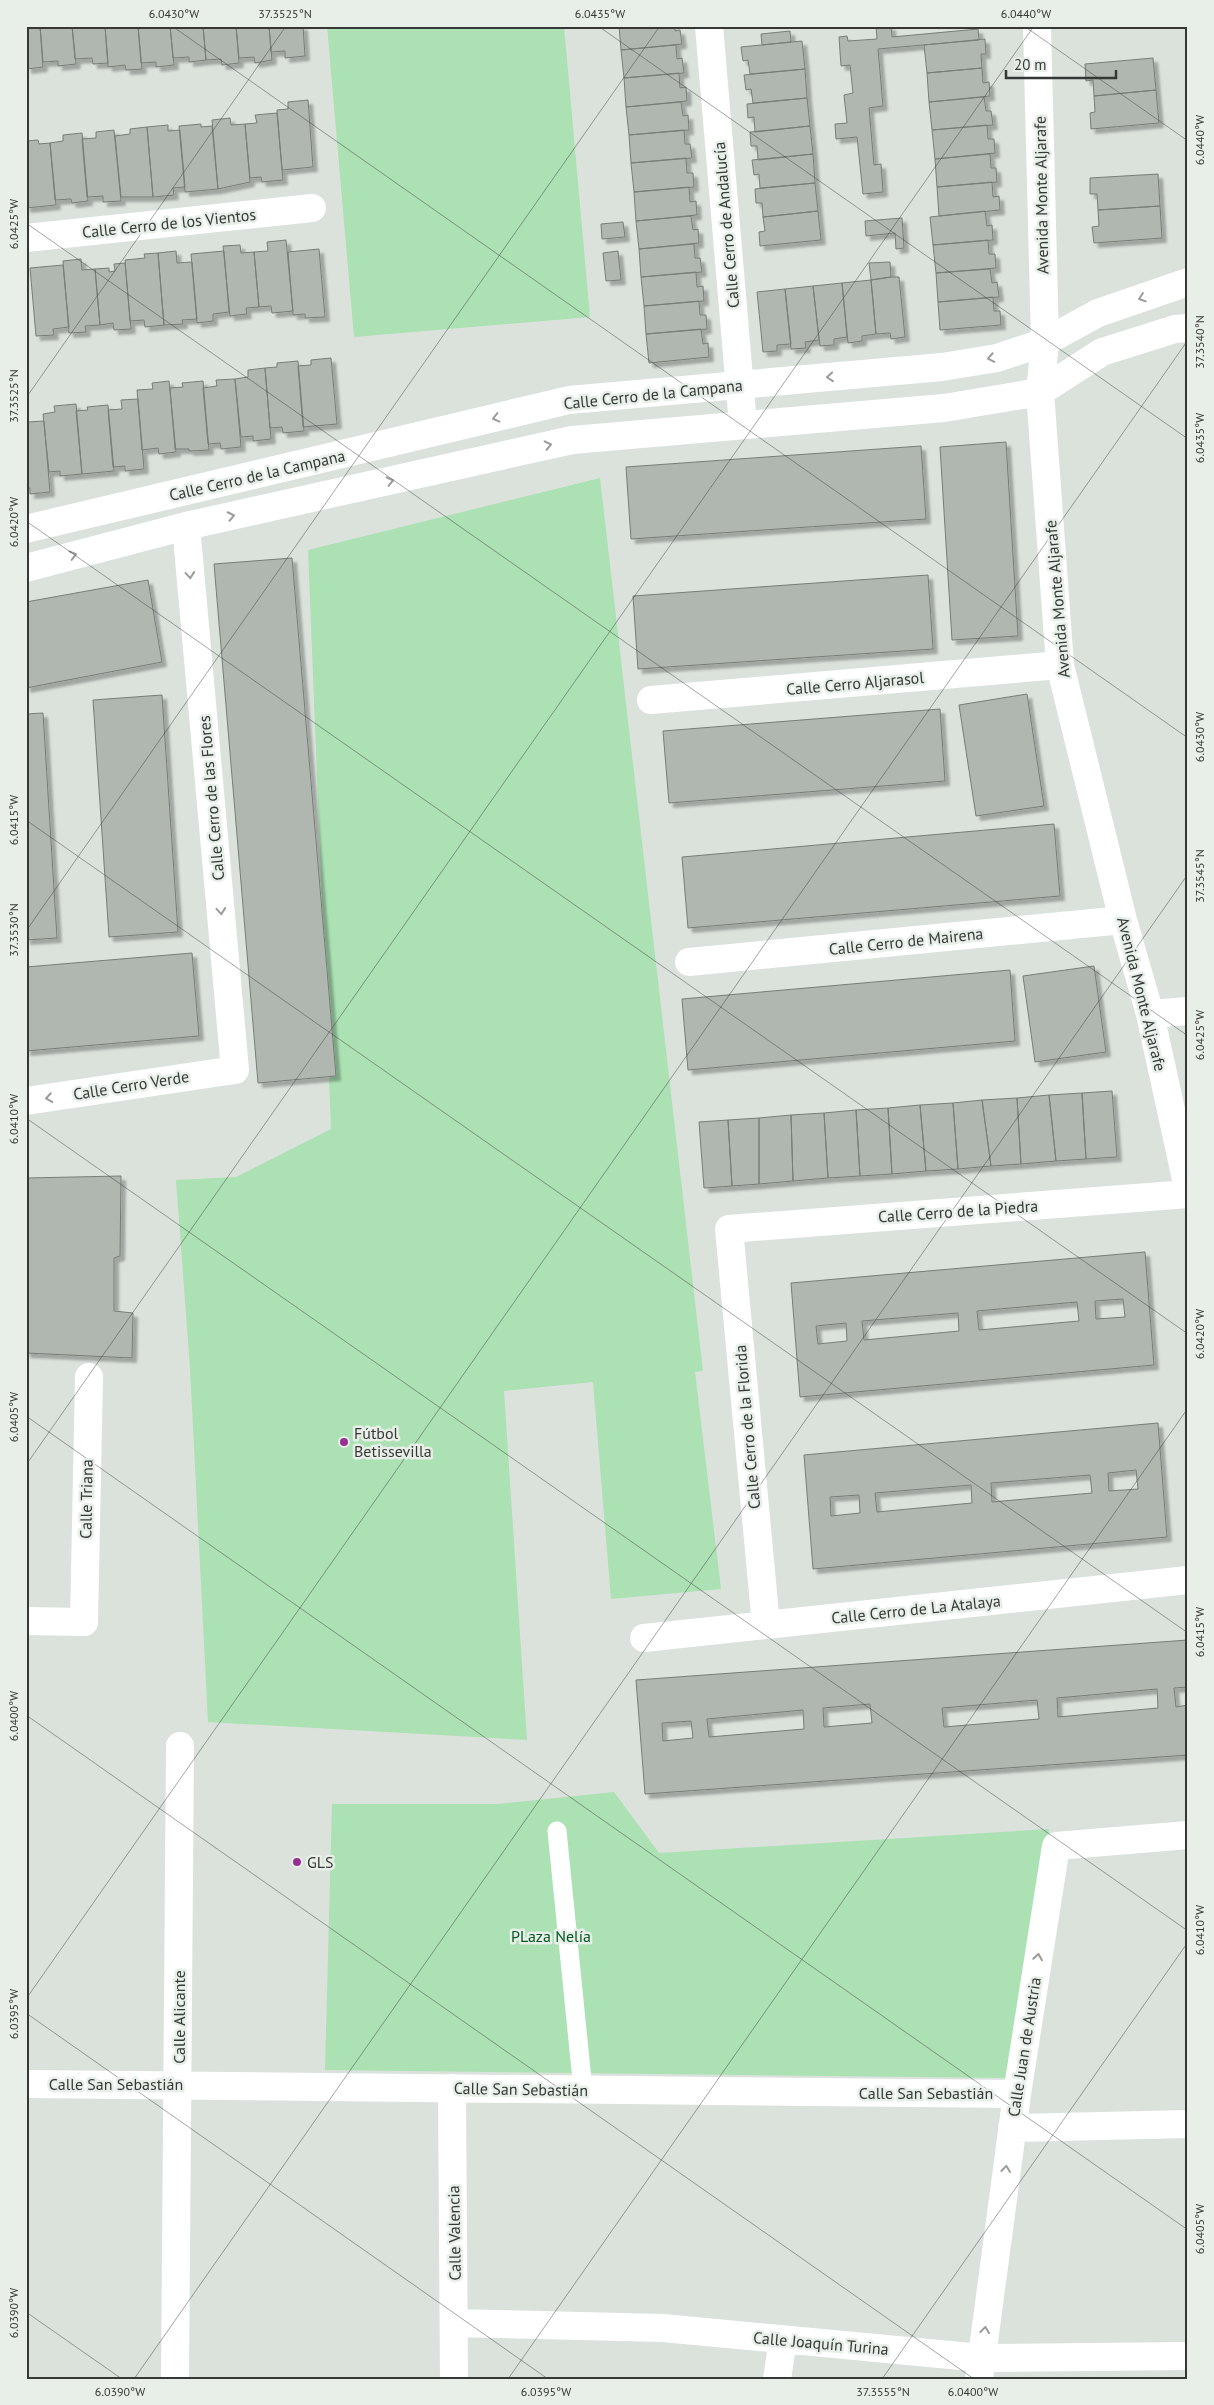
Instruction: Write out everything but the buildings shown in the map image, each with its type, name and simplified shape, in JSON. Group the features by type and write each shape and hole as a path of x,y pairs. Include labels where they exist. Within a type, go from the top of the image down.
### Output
{"street":[{"name":"Calle Cerro de Andalucía","path":"709,26 743,425"},
{"name":"Avenida Monte Aljarafe","path":"1037,26 1045,342 1040,392 1060,665 1123,920 1150,1014 1188,1188"},
{"name":"Calle Cerro de los Vientos","path":"26,238 312,208"},
{"name":"Calle Cerro de la Campana","path":"26,529 569,400 942,367 997,358 1045,342 1098,313 1188,282"},
{"name":"Calle Cerro de la Campana","path":"26,568 186,526 572,440 944,408 1040,392 1102,352 1183,327"},
{"name":"Calle Cerro de las Flores","path":"186,526 235,1070"},
{"name":"Calle Cerro Aljarasol","path":"651,700 1060,665"},
{"name":"Calle Cerro de Mairena","path":"689,962 1123,920"},
{"path":"1150,1014 1188,1011"},
{"name":"Calle Cerro Verde","path":"26,1101 235,1070"},
{"name":"Calle Cerro de la Piedra","path":"729,1229 1188,1194"},
{"name":"Calle Cerro de la Florida","path":"729,1229 766,1625"},
{"name":"Calle Triana","path":"26,1621 84,1622 89,1377"},
{"name":"Calle Cerro de La Atalaya","path":"644,1638 1188,1580"},
{"name":"Calle Alicante","path":"175,2379 179,2085 180,1746"},
{"name":"Calle Juan de Austria","path":"980,2368 1016,2094 1056,1846 1188,1834"},
{"name":"Calle San Sebastián","path":"26,2084 1016,2094"},
{"name":"Calle Valencia","path":"452,2088 454,2379"},
{"path":"1012,2128 1188,2124"},
{"name":"Calle Joaquín Turina","path":"455,2323 663,2328 782,2339 980,2368 1188,2356"},
{"path":"777,2379 782,2339"}],"lane":[{"path":"556,1831 583,2090"}],"green space":[{"path":"327,26 564,26 590,317 354,337"},
{"path":"600,478 703,1371 695,1372 721,1589 611,1599 593,1382 504,1391 527,1740 208,1722 190,1368 176,1180 236,1177 331,1129 308,550"},
{"name":"PLaza Nelía","path":"614,1792 659,1853 1049,1829 1006,2078 325,2070 332,1804 499,1804"}],"place":[{"name":"Fútbol Betissevilla","path":"344,1442"},
{"name":"GLS","path":"297,1862"}]}
